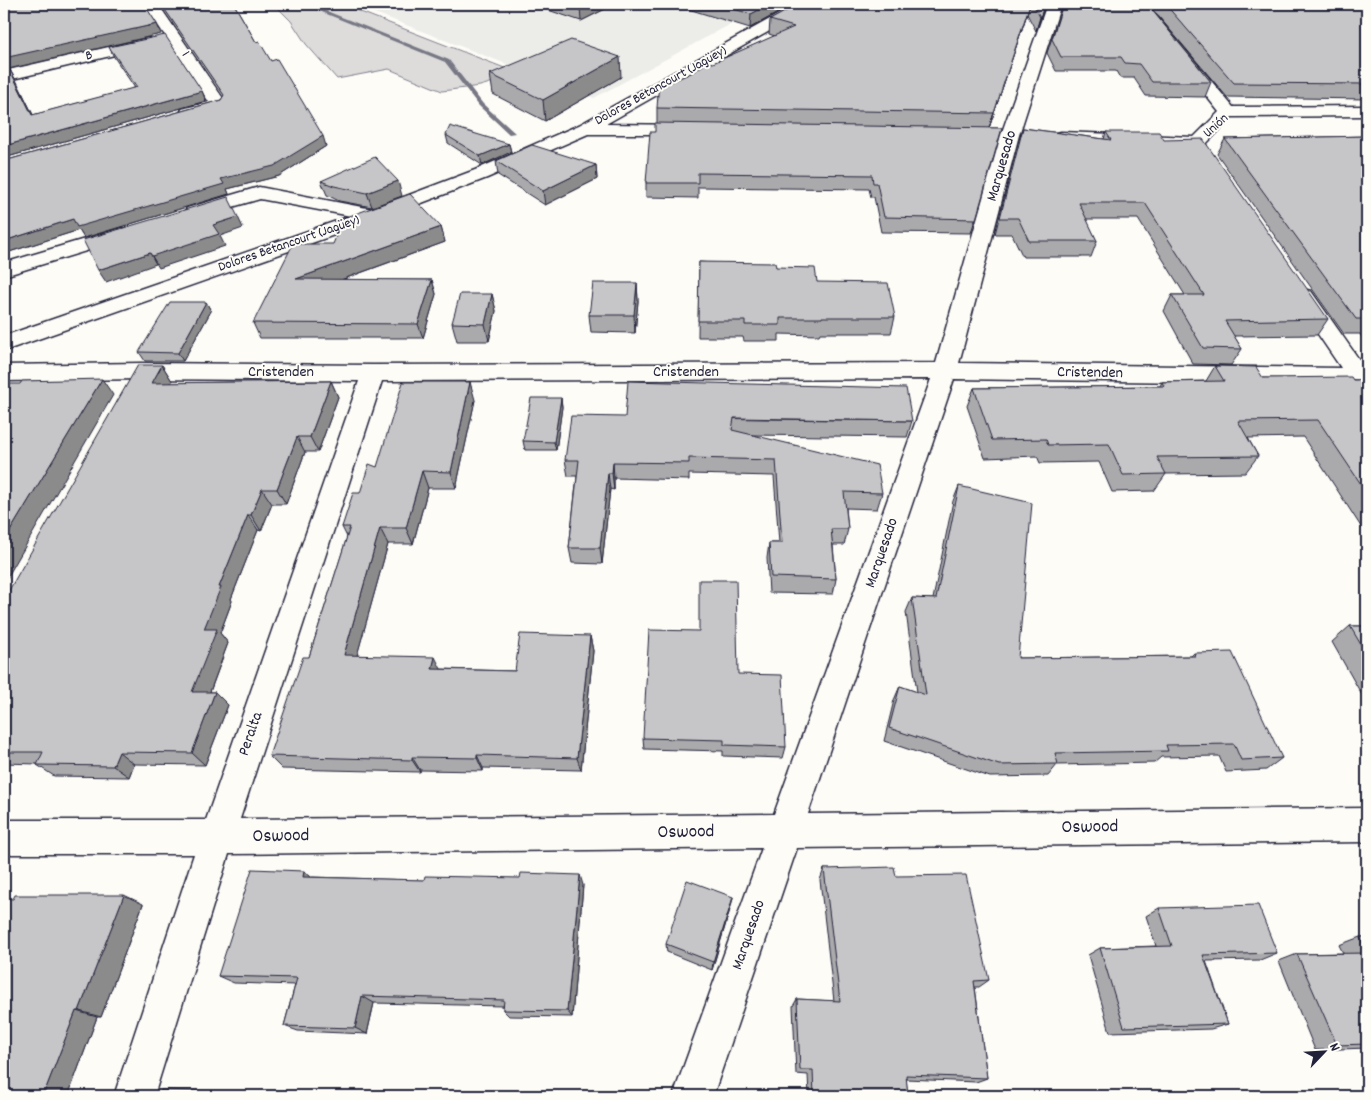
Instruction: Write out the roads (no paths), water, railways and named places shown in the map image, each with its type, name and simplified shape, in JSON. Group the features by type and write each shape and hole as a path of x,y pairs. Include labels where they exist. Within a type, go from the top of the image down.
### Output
{"street":[{"name":"1","path":"151,4 219,104 172,118"},
{"name":"Dolores Betancourt (Jagüey)","path":"4,344 373,215 481,174 585,128 807,4"},
{"name":"Marquesado","path":"693,1096 945,372 1010,135 1054,4"},
{"path":"1140,4 1228,112"},
{"name":"B","path":"4,76 174,37"},
{"name":"Unión","path":"1049,136 1204,150 1228,112 1367,111"},
{"path":"585,128 704,130"},
{"path":"174,219 259,193 373,215"},
{"path":"4,270 136,230"},
{"path":"1292,279 1364,380"},
{"path":"126,397 140,371"},
{"name":"Cristenden","path":"4,373 140,371 373,373 945,372 1364,380"},
{"name":"Peralta","path":"134,1096 217,837 373,373"},
{"name":"Oswood","path":"4,837 786,832 1367,825"}],"waterway":[{"path":"305,4 447,61 481,105 511,133"}]}
